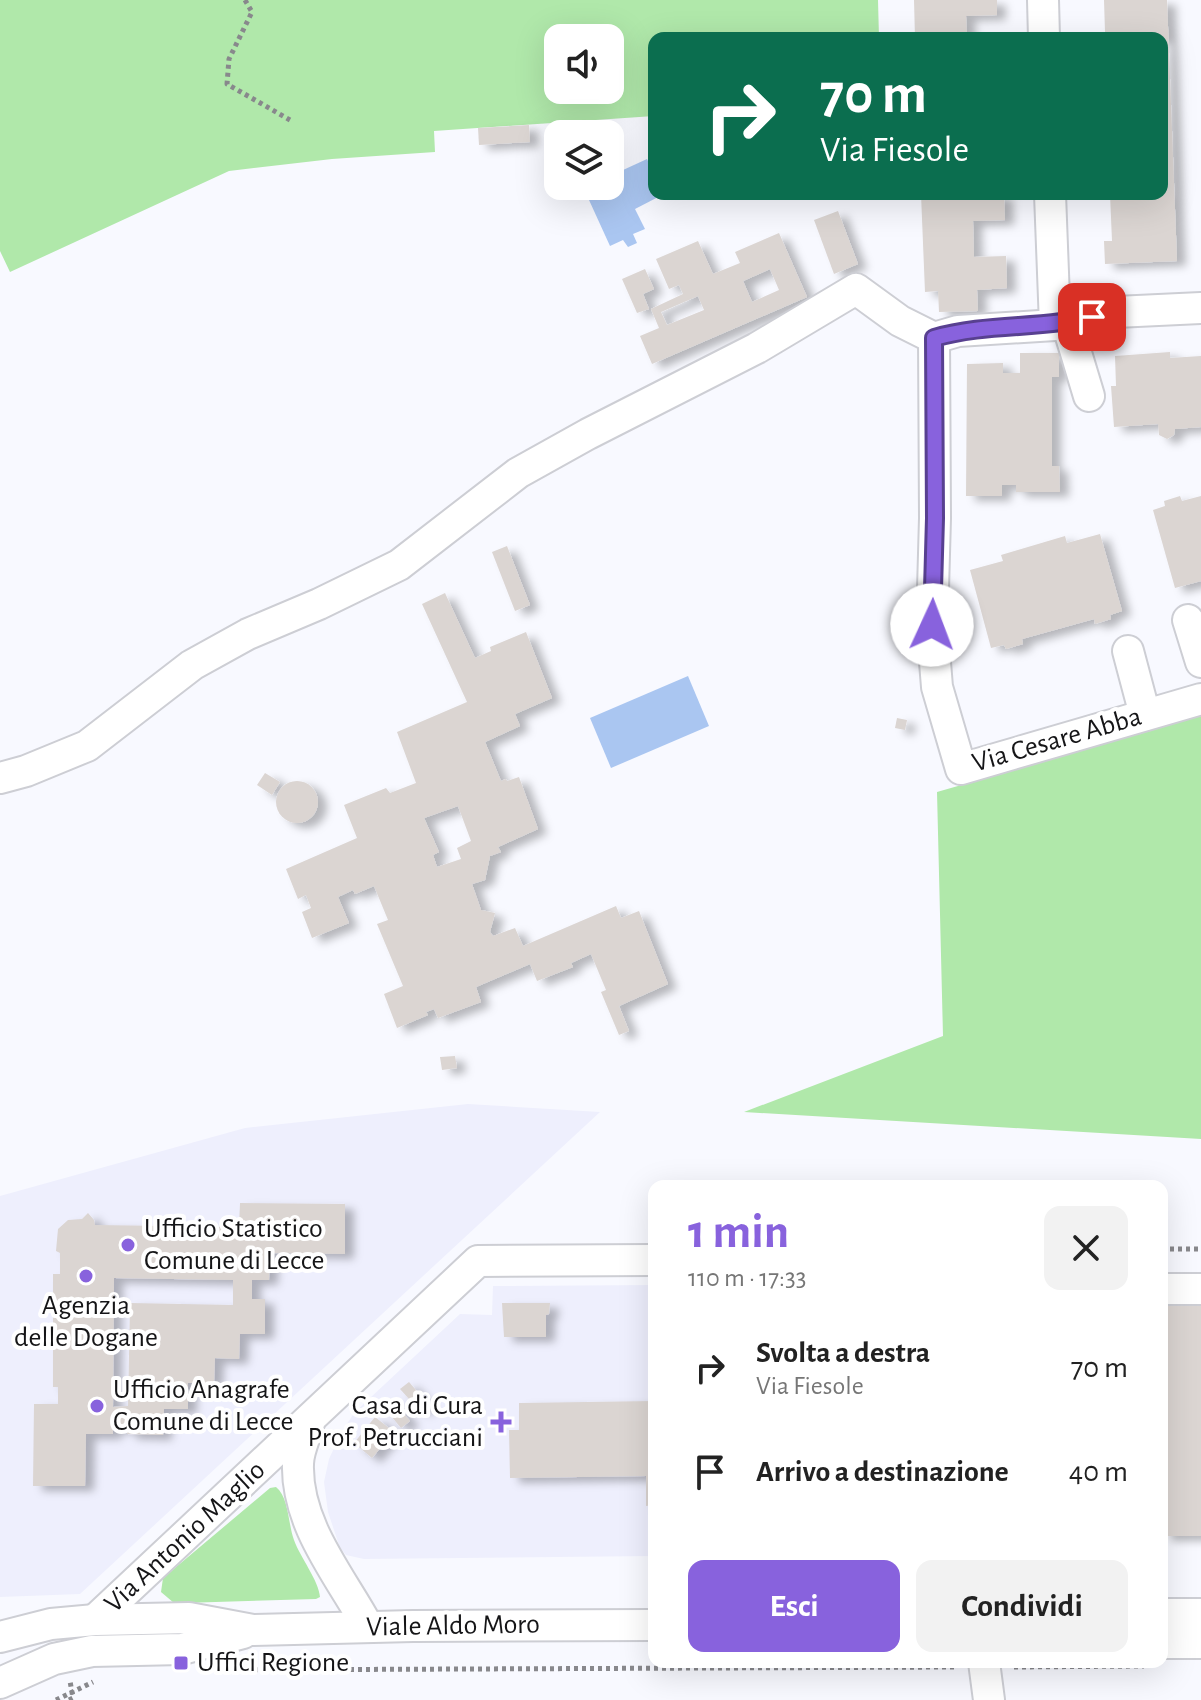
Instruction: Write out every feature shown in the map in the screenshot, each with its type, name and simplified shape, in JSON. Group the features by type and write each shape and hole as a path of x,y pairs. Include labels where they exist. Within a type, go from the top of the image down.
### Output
{"street":[{"path":"1043,0 1044,32"},
{"path":"1051,200 1061,324 1089,396"},
{"path":"0,778 26,771 87,746 192,665 248,634 399,565 518,473 757,348 856,289 900,321 934,338 958,331 1061,324 1116,312 1201,308"},
{"name":"Via Cesare Abba","path":"934,338 932,625 937,687 961,769 1201,699"},
{"path":"1188,620 1201,662"},
{"path":"1128,651 1145,715"},
{"name":"Via Antonio Maglio","path":"95,1620 478,1261 648,1260"},
{"path":"1168,1289 1201,1289"},
{"name":"Via Antonio Maglio","path":"310,1421 298,1463 304,1504 317,1544 344,1583 368,1627"},
{"path":"1168,1614 1201,1614"},
{"name":"Viale Aldo Moro","path":"0,1637 51,1624 189,1618 253,1630 648,1625"},
{"name":"Viale Aldo Moro","path":"0,1683 54,1659 92,1651 182,1649 253,1630"},
{"path":"1168,1651 1201,1643"},
{"path":"984,1668 989,1700"}],"path":[{"path":"245,0 252,12 229,59 227,84 290,120"},
{"path":"1168,1249 1201,1249"},
{"path":"219,1670 648,1667"},
{"path":"56,1700 93,1682 108,1679"}],"shaded area":[{"path":"468,1104 600,1112 80,1594 0,1597 0,1196 245,1128"},
{"name":"Casa di Cura Prof. Petrucciani","path":"648,1285 648,1556 364,1559 346,1555 340,1548 328,1512 324,1482 329,1459 342,1431 355,1412 460,1314 492,1315 493,1286"}],"green space":[{"path":"0,0 878,0 879,32 648,32 648,116 544,120 544,124 434,131 435,152 332,159 229,171 10,272 0,251"},
{"path":"1201,716 1201,1139 744,1112 943,1036 937,792"},
{"path":"276,1487 286,1504 294,1540 320,1597 174,1603 161,1592 163,1578 270,1488"}],"water":[{"path":"647,159 648,200 652,200 635,209 645,229 633,234 637,243 628,247 623,240 610,246 589,200 624,200 624,170"},
{"path":"688,676 709,726 611,768 590,718"}],"building":[{"path":"914,0 997,0 997,15 966,16 967,32 915,32"},
{"path":"1104,0 1167,0 1177,261 1105,264 1104,241 1112,241 1110,200 1168,200 1168,32 1105,32"},
{"path":"529,125 530,142 479,145 478,128"},
{"path":"921,200 1004,200 1005,220 973,221 974,257 1006,256 1007,288 977,290 978,311 939,312 938,291 925,292"},
{"path":"838,211 858,264 834,274 814,220"},
{"path":"779,233 807,297 652,364 640,336 659,328 651,309 683,294 679,285 669,289 656,259 698,241 713,274 740,263 735,252","holes":["770,269 779,290 752,302 743,281","698,296 704,310 667,325 661,312"]},
{"path":"645,269 654,289 643,294 649,309 637,313 622,279"},
{"path":"1170,352 1170,358 1201,356 1201,427 1175,429 1174,435 1167,439 1159,435 1158,424 1114,427 1111,386 1116,386 1115,356"},
{"path":"1020,353 1059,353 1059,377 1052,377 1052,466 1059,466 1060,492 1016,492 1016,485 1002,485 1002,496 966,496 967,364 1003,363 1003,373 1020,373"},
{"path":"1180,496 1182,501 1201,496 1201,581 1175,588 1153,510 1165,506 1164,501"},
{"path":"1100,534 1122,611 1110,615 1111,619 1095,624 1094,619 1022,639 1023,644 1006,649 1004,645 991,648 970,570 1003,561 1001,555 1065,536 1067,543"},
{"path":"507,546 530,605 515,611 492,552"},
{"path":"445,593 475,658 491,651 490,647 526,632 552,698 515,714 520,726 485,742 501,781 519,777 538,829 498,847 501,852 490,856 485,880 472,884 481,910 495,913 490,932 493,936 515,928 523,946 616,906 621,918 639,911 668,984 619,1006 629,1031 619,1035 601,992 606,990 591,954 571,963 573,967 537,981 530,964 476,987 481,1002 438,1018 434,1009 426,1012 428,1015 397,1028 384,994 403,986 377,924 388,920 374,886 338,897 349,923 312,938 302,912 311,908 306,895 298,899 286,869 357,838 344,805 386,788 390,793 416,783 397,732 467,702 422,604","holes":["458,806 471,841 457,848 461,859 437,867 433,855 439,852 424,818"]},
{"path":"897,718 907,720 905,730 895,728"},
{"path":"265,773 280,782 272,795 257,785"},
{"path":"297,781 312,787 318,802 312,817 297,823 282,817 276,802 282,787"},
{"path":"455,1056 457,1068 442,1070 440,1057"},
{"path":"240,1203 345,1204 345,1254 270,1253 269,1280 252,1280 252,1299 265,1299 265,1334 240,1334 239,1359 215,1358 214,1383 188,1383 188,1409 164,1409 163,1435 127,1434 128,1428 113,1428 113,1434 86,1434 85,1486 33,1486 34,1404 58,1404 58,1387 53,1387 53,1274 60,1274 60,1253 56,1251 58,1229 68,1220 82,1219 88,1213 95,1225 239,1227","holes":["114,1278 233,1280 233,1305 130,1303 128,1406 113,1407"]},
{"path":"502,1303 550,1303 549,1314 546,1315 546,1337 504,1337"},
{"path":"1168,1303 1201,1304 1201,1536 1168,1536"},
{"path":"409,1382 428,1404 420,1411 400,1389"},
{"path":"390,1398 410,1421 401,1428 382,1405"},
{"path":"648,1401 648,1506 646,1476 510,1478 509,1430 519,1430 519,1403"},
{"path":"375,1417 394,1432 372,1458 354,1443"}],"place":[{"name":"Ufficio Statistico Comune di Lecce","path":"128,1245"},
{"name":"Agenzia delle Dogane","path":"86,1276"},
{"name":"Ufficio Anagrafe Comune di Lecce","path":"97,1406"},
{"name":"Casa di Cura Prof. Petrucciani","path":"501,1422"},
{"name":"Uffici Regione","path":"181,1663"}],"route":[{"path":"932,625 934,338 958,331 1055,325 1092,317"}]}
